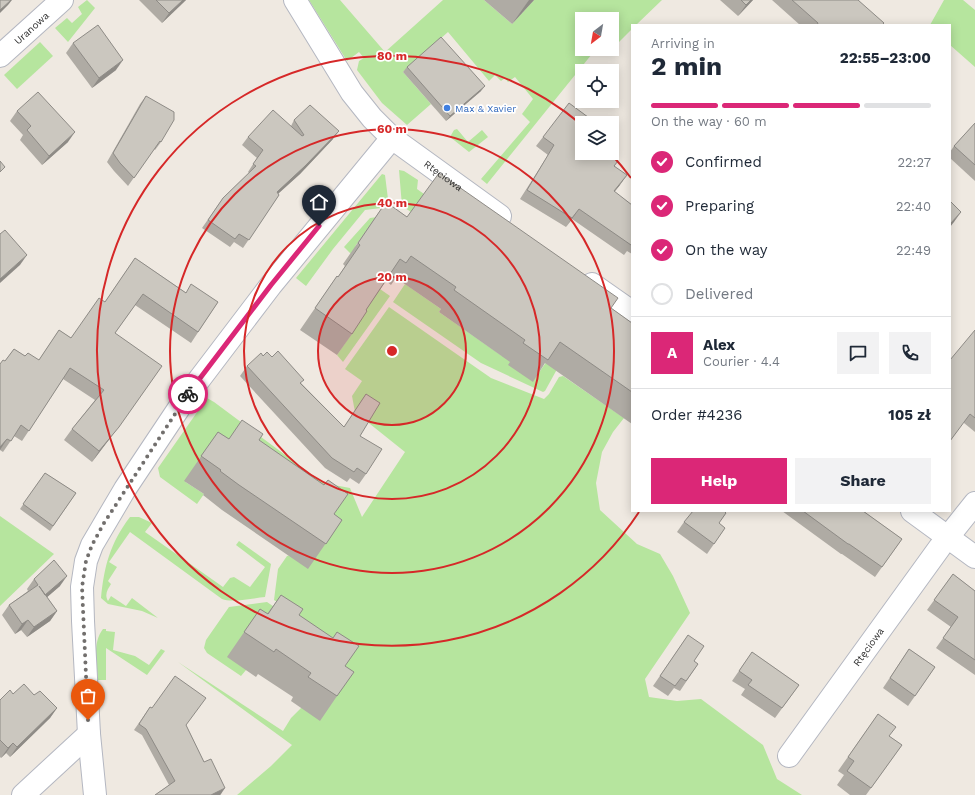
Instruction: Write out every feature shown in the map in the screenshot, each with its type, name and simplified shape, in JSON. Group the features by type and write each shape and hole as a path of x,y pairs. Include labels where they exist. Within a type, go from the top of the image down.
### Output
{"street":[{"name":"Uranowa","path":"0,56 62,0"},
{"name":"Rtęciowa","path":"295,0 352,93 372,118 392,138 518,230"},
{"path":"95,795 89,734 82,587 86,561 92,545 125,489 189,393 271,285 392,138"},
{"path":"576,272 631,311"},
{"name":"Rtęciowa","path":"789,756 947,536 975,503"},
{"path":"913,512 975,557"},
{"path":"23,795 89,734"}],"green space":[{"path":"87,0 95,8 68,42 55,28 67,18 72,23 82,14 78,7"},
{"path":"309,0 340,0 385,52 443,0 484,0 512,24 534,0 662,0 637,24 631,24 631,30 619,42 619,12 575,12 575,56 590,56 584,64 575,64 575,75 487,184 481,179 530,122 522,114 533,99 515,77 508,82 505,78 501,81 495,75 489,81 448,32 403,72 431,104 407,125 382,103 357,70 359,61 364,58 359,52 347,61"},
{"path":"944,0 963,0 975,10 975,67 951,46 951,24 931,24"},
{"path":"40,42 53,56 17,89 4,75"},
{"path":"457,129 468,142 482,130 488,137 469,152 450,137 454,130"},
{"path":"399,170 404,171 418,180 417,189 424,194 411,212 402,206"},
{"path":"382,174 385,175 389,207 365,210 333,249 306,286 296,278"},
{"path":"391,215 371,224 356,245 352,255 344,247 370,218"},
{"path":"405,284 441,309 439,312 502,356 503,354 533,381 559,344 561,362 545,391 543,392 481,363 393,302"},
{"path":"380,289 390,296 343,362 337,355"},
{"path":"389,307 491,378 544,399 549,394 559,377 563,376 624,418 613,432 602,452 596,483 600,510 637,544 660,554 673,576 690,613 645,679 649,697 677,701 701,699 763,745 777,779 802,795 237,795 271,766 292,745 178,662 283,731 291,718 301,708 336,697 246,670 241,676 207,653 204,648 206,640 229,607 267,602 305,628 307,621 274,600 278,569 287,556 325,544 184,481 204,494 197,504 160,477 158,468 207,398 323,483 350,488 362,517 405,452 355,412 352,396 362,381 345,369"},
{"path":"0,516 54,554 0,606"},
{"path":"130,517 139,517 152,523 145,532 223,587 230,578 234,577 250,587 265,567 236,545 239,541 271,564 265,597 237,600 222,599 130,532 109,562 117,567 108,581 111,584 106,596 108,601 111,596 126,606 132,598 158,618 142,611 108,604 101,598 106,566 117,536"},
{"path":"103,629 106,629 106,631 115,632 113,650 135,656 149,665 161,649 165,651 147,675 106,648 106,680 98,680 96,647 97,640"}],"building":[{"path":"0,0 11,0 0,10"},
{"path":"156,0 183,0 169,13"},
{"path":"741,0 751,0 746,5"},
{"path":"792,0 858,0 884,23 818,24"},
{"path":"98,25 123,60 99,78 73,43"},
{"path":"441,37 485,86 450,116 407,67"},
{"path":"38,92 75,132 49,156 27,130 31,126 17,111"},
{"path":"146,96 174,112 174,120 161,142 160,141 134,178 113,153"},
{"path":"569,103 587,116 575,116 575,160 617,160 618,161 614,166 627,175 614,191 631,204 631,245 579,209 572,218 527,190 554,145 543,137"},
{"path":"310,105 339,131 277,192 279,195 249,240 239,234 235,239 208,220 223,198 256,166 253,164 263,150 248,137 273,110 302,136 304,135 294,120"},
{"path":"975,123 975,165 954,146"},
{"path":"0,161 5,167 0,172"},
{"path":"439,173 618,298 611,308 631,322 631,391 560,342 548,360 523,343 525,340 454,290 456,287 411,256 406,263 400,259 352,334 315,308 360,245 358,243 386,202 407,217"},
{"path":"951,202 961,212 951,223"},
{"path":"5,230 27,255 0,279 0,234"},
{"path":"135,258 186,293 191,284 218,302 198,332 143,294 115,333 162,366 119,427 99,451 72,429 104,390 70,368 29,431 21,425 11,441 7,439 0,447 0,364 3,360 5,361 14,349 25,356 28,353 39,360 59,330 71,338 99,298 105,302"},
{"path":"975,330 975,418 970,414 951,440 951,359"},
{"path":"278,351 304,380 300,383 344,427 366,394 380,403 360,436 382,449 366,474 357,468 354,472 332,458 247,366 261,353 263,356 267,352 272,357"},
{"path":"242,420 263,434 259,440 324,485 328,480 348,494 334,514 342,520 326,544 239,485 201,456 218,432 229,439"},
{"path":"45,473 76,493 53,526 23,504"},
{"path":"692,512 726,513 719,523 725,528 714,544 684,522"},
{"path":"804,512 864,512 902,539 882,567"},
{"path":"54,560 67,576 45,595 57,611 34,627 28,620 22,624 9,605 38,585 34,579"},
{"path":"953,574 975,591 975,660 943,638 958,617 934,600"},
{"path":"281,595 303,609 299,615 333,638 337,632 359,646 345,666 354,672 337,696 308,677 311,673 276,649 274,652 244,632 260,609 268,614"},
{"path":"688,635 704,646 694,661 698,664 686,681 681,678 675,686 660,676"},
{"path":"909,649 935,667 915,696 890,678"},
{"path":"752,652 799,685 782,708 748,685 752,680 739,671"},
{"path":"175,676 206,698 186,725 204,762 211,759 225,788 211,795 155,795 175,781 146,729 139,724 150,707 152,708"},
{"path":"24,684 34,695 40,691 57,708 17,747 13,743 8,748 0,740 0,700 10,690 13,694"},
{"path":"878,714 896,727 889,736 902,745 871,788 847,771 854,761 848,757"}],"way so far":[{"path":"88,720 82,587 86,561 92,545 104,523 188,394"}],"place":[{"name":"Max & Xavier","path":"447,108"}],"route":[{"path":"188,394 271,285 319,226"}]}
